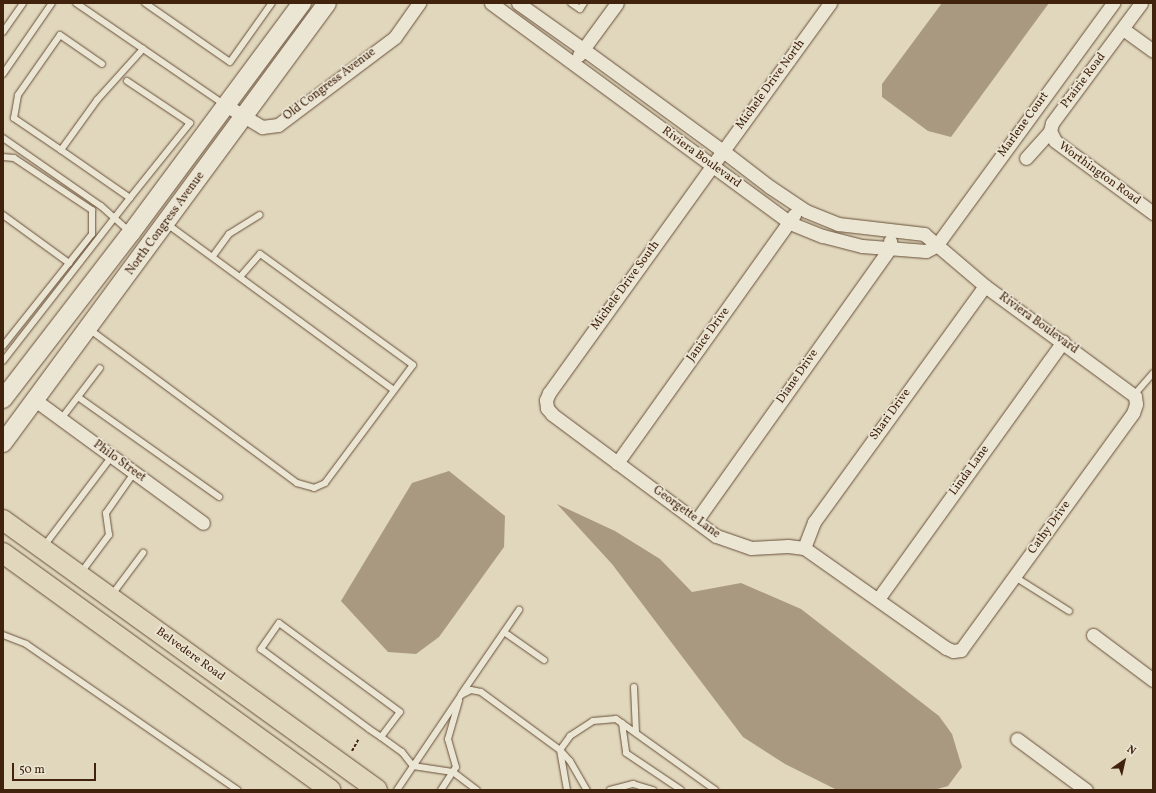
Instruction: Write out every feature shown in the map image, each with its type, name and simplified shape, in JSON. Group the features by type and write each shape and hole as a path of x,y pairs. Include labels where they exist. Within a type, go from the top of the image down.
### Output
{"main road":[{"path":"3,511 21,533"},
{"name":"Belvedere Road","path":"3,520 377,790"},
{"path":"5,556 330,789"}],"street":[{"name":"North Congress Avenue","path":"3,399 227,106 302,3"},
{"name":"North Congress Avenue","path":"3,443 167,224 327,3"},
{"name":"Old Congress Avenue","path":"227,106 262,127 278,125 395,37 419,3"},
{"name":"Riviera Boulevard","path":"491,3 790,223 823,236 862,246 891,247 926,251 936,246"},
{"name":"Riviera Boulevard","path":"518,3 800,207 838,224 924,234 936,246 985,286 1063,342 1135,400"},
{"path":"572,64 617,3"},
{"name":"Michele Drive North","path":"712,166 830,3"},
{"name":"Marlene Court","path":"936,246 1113,3"},
{"name":"Prairie Road","path":"1026,158 1050,131 1052,123 1141,3"},
{"path":"1123,28 1153,51"},
{"name":"Worthington Road","path":"1050,131 1055,141 1153,213"},
{"name":"Michele Drive South","path":"547,408 546,400 549,393 712,166"},
{"name":"Janice Drive","path":"617,463 800,207"},
{"path":"889,230 891,247"},
{"name":"Diane Drive","path":"696,521 891,247"},
{"name":"Shari Drive","path":"804,548 814,522 985,286"},
{"name":"Linda Lane","path":"878,599 1063,342"},
{"name":"Philo Street","path":"35,400 203,523"},
{"name":"Cathy Drive","path":"878,599 946,648 953,651 961,650 1015,577 1135,400"},
{"name":"Georgette Lane","path":"547,408 617,463 716,536 742,547 804,548"},
{"path":"804,548 878,599"},
{"path":"1092,636 1153,680"},
{"path":"1017,739 1086,790"}],"lane":[{"path":"3,32 23,3"},
{"path":"3,74 52,3"},
{"path":"76,3 227,106"},
{"path":"145,3 230,62 272,3"},
{"path":"572,3 580,9 584,3"},
{"path":"102,64 60,35 18,95 14,118 130,198"},
{"path":"61,150 97,100 143,49"},
{"path":"3,361 190,123 127,81"},
{"path":"3,138 101,206 131,233"},
{"path":"3,157 14,158 92,210 92,234 3,346"},
{"path":"213,256 229,234 259,214"},
{"path":"3,215 69,263"},
{"path":"167,224 241,276 394,390"},
{"path":"89,328 297,483 314,488 325,483 413,364 260,254 241,276"},
{"path":"61,419 100,368"},
{"path":"1135,400 1153,373"},
{"path":"78,397 219,497"},
{"path":"43,548 112,456"},
{"path":"80,575 110,534 106,513 134,473"},
{"path":"110,597 143,553"},
{"path":"1015,577 1069,611"},
{"path":"397,790 520,610"},
{"path":"381,737 400,712 279,623 261,649 381,737 402,752 413,766 452,772 477,790"},
{"path":"504,632 544,660"},
{"path":"3,635 26,644 238,790"},
{"path":"634,686 636,732"},
{"path":"441,790 456,767 448,739 461,695 471,690 481,692 560,750 570,761 587,790"},
{"path":"566,790 560,750 570,736 593,721 616,719 715,790"},
{"path":"622,723 626,753 681,790"},
{"path":"610,790 633,784 653,790"}],"path":[{"path":"352,752 358,740"}],"shaded area":[{"path":"942,3 1049,3 951,137 928,131 882,97 882,84"},
{"path":"449,471 505,516 504,547 439,637 416,654 388,652 341,601 412,483"},
{"path":"557,504 615,531 660,559 692,592 741,583 801,609 939,716 952,734 962,767 948,786 934,790 837,790 785,764 743,737 612,564"}]}
